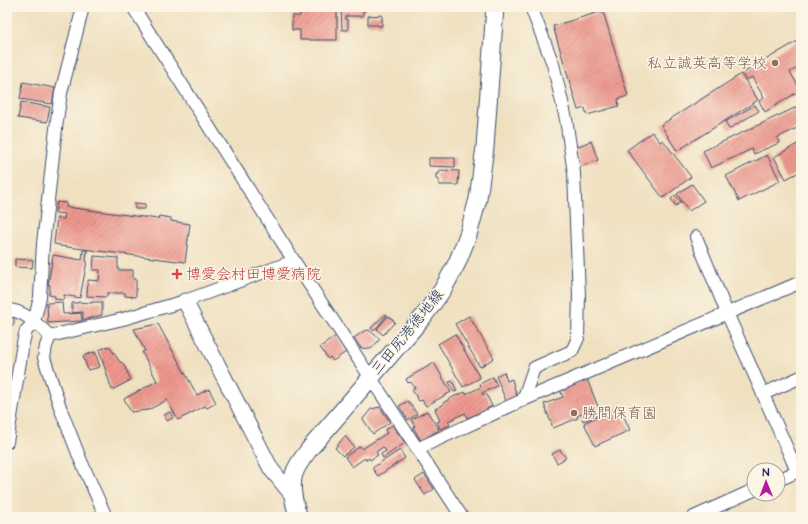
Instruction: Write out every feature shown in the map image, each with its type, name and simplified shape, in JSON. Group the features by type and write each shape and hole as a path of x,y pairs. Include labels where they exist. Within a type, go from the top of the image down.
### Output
{"main road":[{"name":"三田尻港徳地線","path":"300,517 296,512 293,496 294,475 299,463 310,447 423,317 443,289 457,263 468,236 478,199 485,147 496,7"}],"street":[{"path":"7,442 23,343 26,331 34,322 40,297 44,244 61,93 83,7"},
{"path":"133,7 294,261 462,517"},
{"path":"523,400 534,368 572,351 578,338 579,295 574,173 566,119 553,64 531,7"},
{"path":"696,237 762,394 799,470 786,476"},
{"path":"50,336 123,319 184,301 294,261"},
{"path":"417,449 523,400 801,282"},
{"path":"184,301 271,469 293,496"},
{"path":"7,310 15,310 34,322 50,336"},
{"path":"50,336 46,346 44,358 61,410 81,461 106,517"},
{"path":"762,394 801,377"},
{"path":"694,517 746,494"}],"building":[{"path":"300,7 337,7 337,40 300,40 300,30 292,30 292,16 300,16"},
{"path":"341,7 365,7 365,11 363,11 363,16 346,16 346,20 348,20 348,30 342,30"},
{"path":"603,11 628,96 618,99 619,106 587,115 585,108 578,110 553,26"},
{"path":"382,15 382,26 368,25 368,16"},
{"path":"801,39 801,66 790,72 801,90 765,112 759,101 764,98 752,77 747,80 743,73"},
{"path":"741,74 758,100 677,151 661,125"},
{"path":"23,82 55,88 52,104 20,99"},
{"path":"21,102 50,107 47,122 18,118"},
{"path":"755,105 759,111 729,129 725,122"},
{"path":"801,105 801,126 777,138 779,143 754,154 752,149 711,168 703,151"},
{"path":"652,132 660,142 663,140 691,177 663,198 627,150"},
{"path":"591,141 598,160 580,167 576,147"},
{"path":"801,142 801,171 786,179 774,157"},
{"path":"767,155 780,181 739,201 726,176"},
{"path":"429,158 455,158 455,167 429,166"},
{"path":"440,170 459,171 458,185 439,185 439,180 436,179 436,174 439,174"},
{"path":"692,184 704,201 689,211 677,194"},
{"path":"675,195 681,202 676,206 671,199"},
{"path":"57,202 66,203 66,207 158,219 159,216 171,218 171,221 190,224 185,262 54,244 57,218 64,219 65,214 55,213"},
{"path":"135,203 145,204 145,209 135,209"},
{"path":"83,250 87,250 87,261 80,298 64,295 63,300 55,299 55,296 49,295 50,285 48,285 53,255 82,260"},
{"path":"94,256 118,258 118,270 133,270 133,279 136,279 136,297 125,296 125,293 107,293 107,297 87,296 88,280 99,281 100,270 93,270"},
{"path":"15,259 33,260 32,268 15,267"},
{"path":"62,302 63,314 81,313 82,321 48,323 47,303"},
{"path":"102,302 102,315 83,320 83,312 72,313 72,303"},
{"path":"386,314 387,315 374,331 371,328"},
{"path":"388,316 395,322 383,335 377,329"},
{"path":"469,316 494,358 480,367 455,324"},
{"path":"7,317 14,317 14,325 7,325"},
{"path":"158,324 197,395 209,389 216,403 207,408 205,406 178,420 167,400 148,410 131,412 124,399 157,381 142,352 145,351 134,329"},
{"path":"369,330 380,339 371,349 361,348 354,338 364,331"},
{"path":"455,334 480,378 463,387 438,344"},
{"path":"336,336 346,352 333,361 330,357 328,359 320,347"},
{"path":"109,346 120,362 123,363 131,380 112,390 99,350"},
{"path":"95,352 100,367 88,370 83,356"},
{"path":"434,363 451,392 426,406 422,400 419,401 412,390 415,388 411,382 408,383 406,379"},
{"path":"504,372 507,381 512,379 517,397 506,401 496,376"},
{"path":"493,377 497,386 482,393 483,395 486,394 492,406 487,409 488,411 467,418 465,413 448,421 450,425 440,429 437,422 440,421 435,409 453,397 465,392 466,394 481,387 480,384"},
{"path":"587,379 601,414 583,421 581,414 577,416 578,418 553,428 544,404 563,397 560,390"},
{"path":"452,381 457,391 454,392 449,382"},
{"path":"408,401 417,414 408,420 399,406"},
{"path":"380,407 390,422 373,434 363,419 371,409"},
{"path":"620,408 630,430 595,446 584,423 600,415 601,417"},
{"path":"427,411 439,430 421,441 413,427 415,426 411,420"},
{"path":"170,412 173,418 167,421 164,415"},
{"path":"392,425 405,443 383,458 381,454 386,451 383,447 376,452 378,455 370,460 369,458 366,460 365,458 352,467 345,457 360,446 362,449 387,433 385,430"},
{"path":"345,436 354,447 343,456 335,448"},
{"path":"400,450 405,458 378,476 372,468"},
{"path":"560,450 566,458 557,463 552,454"},
{"path":"424,474 434,489 425,495 415,480"}],"place":[{"name":"私立誠英高等学校","path":"775,63"},
{"name":"博愛会村田博愛病院","path":"177,274"},
{"name":"勝間保育園","path":"574,413"}]}
